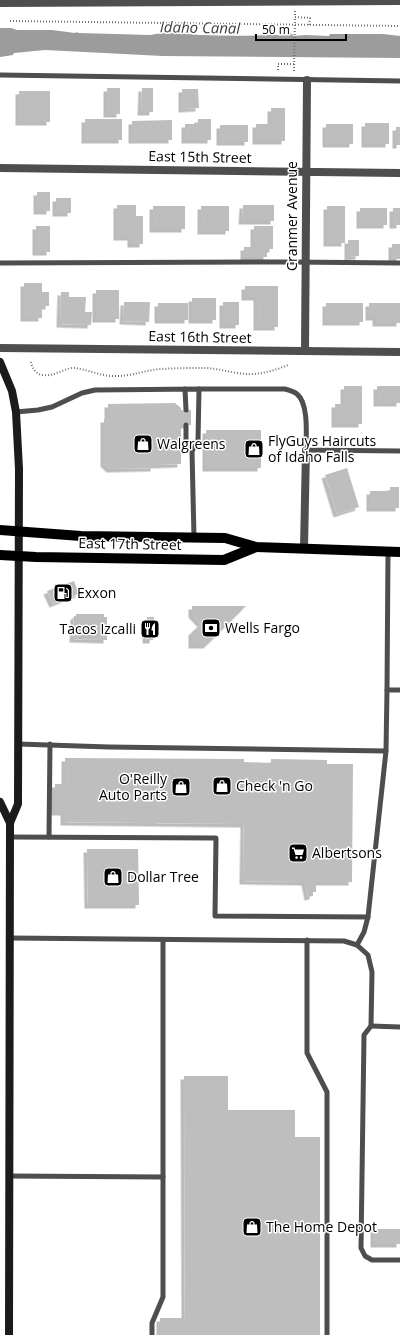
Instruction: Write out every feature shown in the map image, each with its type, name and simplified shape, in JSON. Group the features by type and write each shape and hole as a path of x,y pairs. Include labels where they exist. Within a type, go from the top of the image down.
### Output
{"main road":[{"path":"0,362 11,384 16,412 19,469 18,804 10,823 9,1335"},
{"name":"East 17th Street","path":"0,530 81,536 225,538 256,547 400,552"},
{"name":"East 17th Street","path":"0,555 19,557 224,560 256,547"},
{"path":"0,802 10,823"}],"street":[{"path":"0,3 400,1"},
{"name":"Cranmer Avenue","path":"306,351 305,262 307,80"},
{"name":"East 15th Street","path":"0,168 400,172"},
{"name":"East 16th Street","path":"0,348 400,352"},
{"path":"304,548 306,450"}],"lane":[{"path":"0,75 400,81"},
{"path":"0,263 400,263"},
{"path":"185,389 186,410"},
{"path":"194,537 192,451 198,441 199,389"},
{"path":"16,412 52,407 82,393 95,390 285,389 297,394 301,398 305,407 306,450 400,451"},
{"path":"186,425 186,442 192,451"},
{"path":"357,944 364,932 368,916 386,751 388,552"},
{"path":"387,690 400,690"},
{"path":"18,744 102,747 386,751"},
{"path":"49,837 50,744"},
{"path":"10,837 216,838 215,916 368,916"},
{"path":"10,938 344,940 357,944 368,954 372,972 371,1026 364,1035 361,1248 364,1256 372,1260 400,1260"},
{"path":"152,1335 152,1323 163,1297 163,940"},
{"path":"307,940 307,1053 327,1092 327,1335"},
{"path":"371,1026 400,1027"},
{"path":"9,1176 163,1177"}],"path":[{"path":"294,72 293,26 295,10"},
{"path":"295,19 310,18 309,25"},
{"path":"10,22 400,26"},
{"path":"278,72 278,64 294,64"},
{"path":"31,362 35,372 42,375 60,373 76,368 101,375 119,377 159,369 197,368 219,369 248,374 276,370 288,365"}],"shaded area":[{"name":"Idaho Canal","path":"0,28 11,28 17,30 52,30 75,33 151,35 170,33 236,36 288,35 290,33 294,36 383,34 400,36 400,58 163,56 45,50 14,53 13,55 0,57"}],"building":[{"path":"107,88 120,88 120,114 107,114"},
{"path":"142,88 153,88 153,112 141,112"},
{"path":"182,89 198,89 199,108 182,109"},
{"path":"19,91 50,91 50,122 19,122"},
{"path":"271,108 285,108 285,141 256,141 256,124 271,124"},
{"path":"85,119 122,119 122,140 85,140"},
{"path":"198,119 211,119 211,140 185,140 185,124 198,124"},
{"path":"172,120 172,140 132,140 132,121"},
{"path":"365,123 389,123 389,144 365,144"},
{"path":"326,124 353,124 353,144 326,144"},
{"path":"220,125 248,125 248,142 220,142"},
{"path":"396,127 400,127 400,145 396,145"},
{"path":"37,192 50,192 50,211 37,211"},
{"path":"56,198 71,198 71,213 56,213"},
{"path":"117,205 136,205 136,216 143,216 143,244 131,244 131,237 117,237"},
{"path":"243,205 274,205 274,221 242,221"},
{"path":"153,206 185,206 185,229 153,229"},
{"path":"201,206 229,206 229,231 201,231"},
{"path":"327,206 345,206 345,243 327,243"},
{"path":"360,208 387,208 387,225 360,225"},
{"path":"393,208 400,208 400,225 393,225"},
{"path":"36,226 50,226 50,252 36,252"},
{"path":"254,226 273,226 273,249 267,249 267,257 244,257 244,247 254,247"},
{"path":"348,240 359,240 359,256 348,257"},
{"path":"392,244 400,244 400,259 392,259"},
{"path":"24,283 42,283 42,292 49,292 49,306 42,306 42,318 24,318"},
{"path":"245,286 278,286 278,327 257,327 257,297 245,297"},
{"path":"96,290 119,290 119,319 96,319"},
{"path":"61,292 69,292 69,297 86,297 85,312 92,312 91,325 60,324"},
{"path":"192,298 216,298 216,320 192,320"},
{"path":"124,302 150,302 149,322 123,321"},
{"path":"223,302 239,302 239,325 223,325"},
{"path":"158,303 188,303 188,320 158,320"},
{"path":"326,303 363,303 363,322 326,322"},
{"path":"369,303 400,303 400,323 376,323 376,317 369,317"},
{"path":"344,386 362,386 362,424 335,424 335,404 344,404"},
{"path":"377,386 400,386 400,403 377,403"},
{"name":"Walgreens","path":"175,403 181,408 181,410 191,410 191,425 181,425 181,464 154,465 154,468 110,469 104,463 104,419 108,419 108,404"},
{"path":"206,430 261,430 261,468 206,468"},
{"path":"347,468 359,507 337,514 325,475"},
{"path":"390,487 399,487 399,508 370,508 370,491 390,491"},
{"name":"Exxon","path":"74,581 79,594 53,604 47,591"},
{"name":"Wells Fargo","path":"192,606 246,606 207,645 192,645 192,632 201,624 192,614"},
{"path":"76,614 104,614 104,617 107,617 107,640 73,639 74,616 76,616"},
{"path":"147,617 154,617 153,640 146,640"},
{"path":"65,758 244,759 244,762 271,763 271,759 327,760 327,764 353,764 352,882 316,882 316,892 313,892 313,896 308,897 305,882 243,881 244,824 64,822 64,812 55,812 55,784 65,784"},
{"name":"Dollar Tree","path":"87,849 138,849 139,905 88,905"},
{"name":"The Home Depot","path":"184,1076 228,1076 228,1110 295,1110 295,1137 320,1137 320,1335 160,1335 160,1318 185,1318"},
{"path":"374,1229 400,1229 400,1244 374,1244"}],"place":[{"name":"Walgreens","path":"143,444"},
{"name":"FlyGuys Haircuts of Idaho Falls","path":"254,449"},
{"name":"Exxon","path":"63,593"},
{"name":"Wells Fargo","path":"211,628"},
{"name":"Tacos Izcalli","path":"150,629"},
{"name":"Check 'n Go","path":"222,786"},
{"name":"O'Reilly Auto Parts","path":"181,787"},
{"name":"Albertsons","path":"298,853"},
{"name":"Dollar Tree","path":"113,877"},
{"name":"The Home Depot","path":"252,1227"}]}
